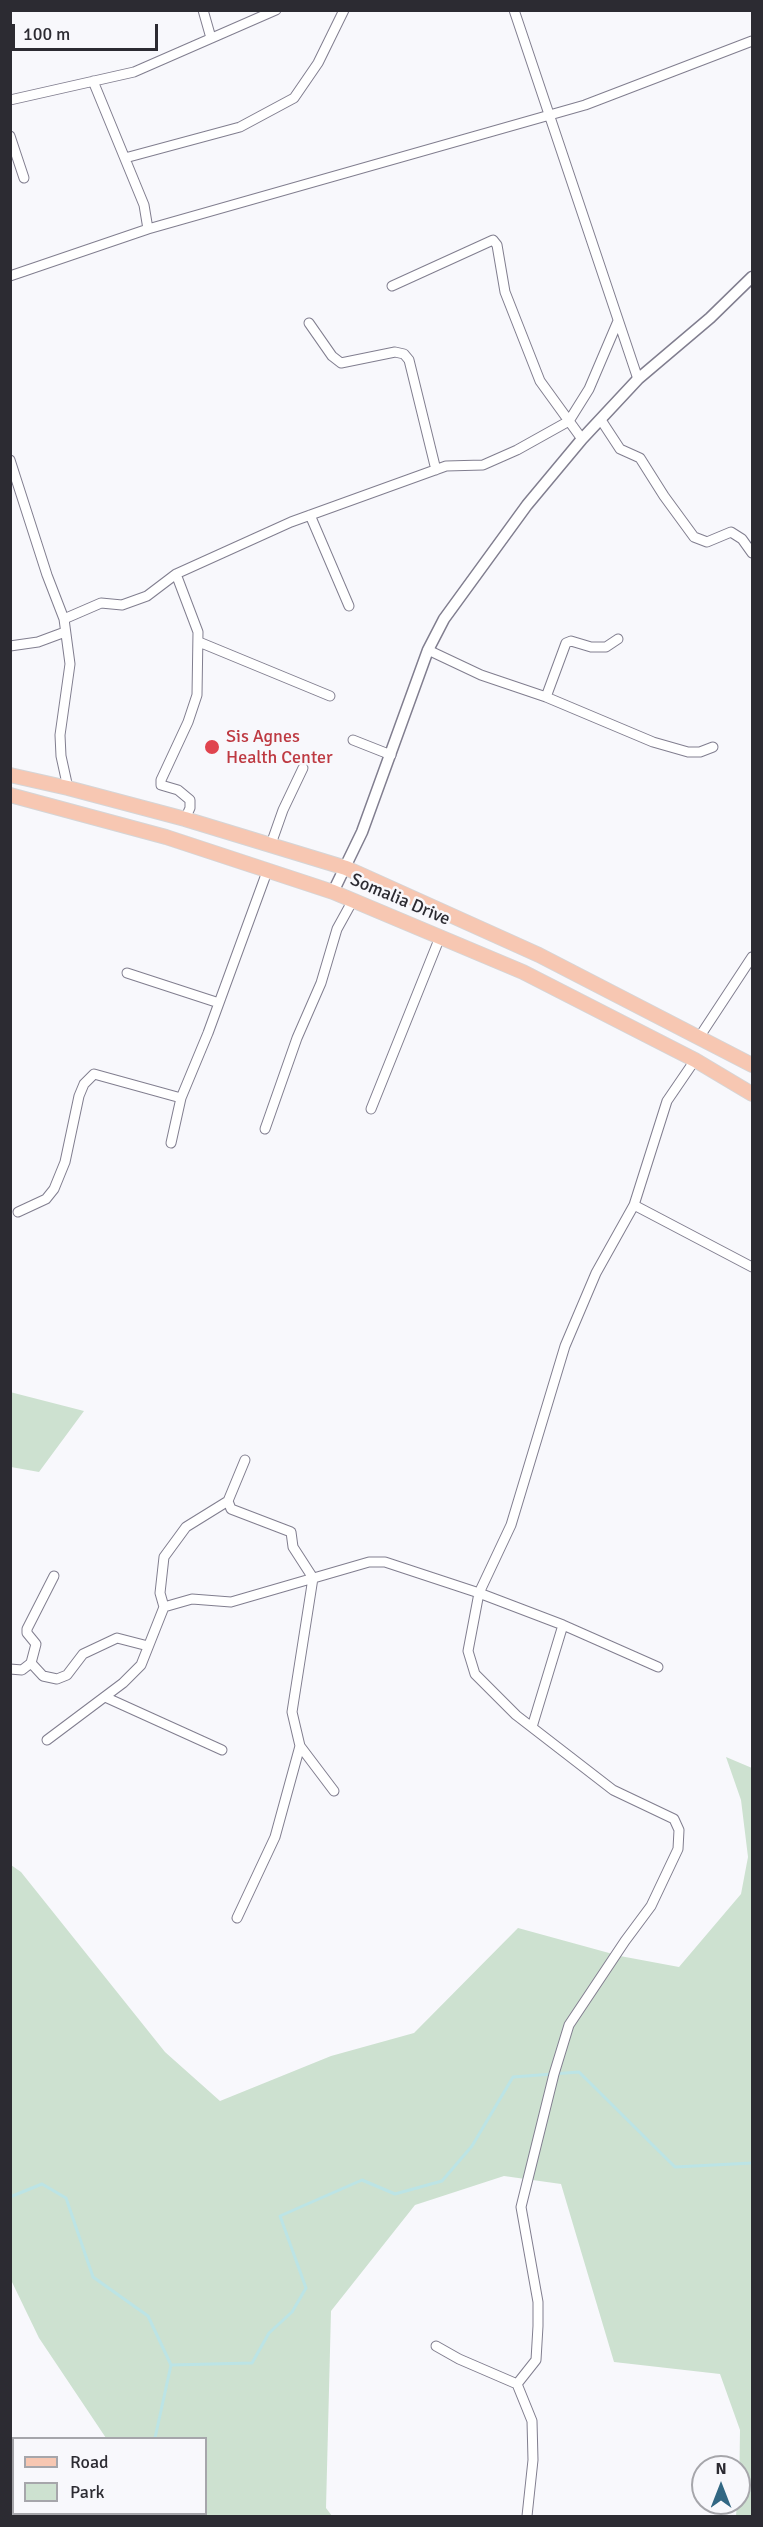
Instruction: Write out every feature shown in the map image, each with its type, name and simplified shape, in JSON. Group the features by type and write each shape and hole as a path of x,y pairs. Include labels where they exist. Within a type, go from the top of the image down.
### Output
{"main road":[{"name":"Somalia Drive","path":"10,775 185,819 346,868 539,956 753,1065"},
{"name":"Somalia Drive","path":"10,795 166,837 268,869 353,900 523,972 695,1060 753,1094"}],"street":[{"path":"203,10 211,38"},
{"path":"10,100 134,72 276,10"},
{"path":"125,158 240,127 294,98 318,63 344,10"},
{"path":"514,10 638,379"},
{"path":"10,276 148,229 611,96 753,40"},
{"path":"93,81 144,205 148,229"},
{"path":"10,136 24,178"},
{"path":"392,286 493,240 497,245 505,292 540,381 582,439"},
{"path":"333,892 346,868 391,755 428,650 444,619 534,496 582,439 638,379 710,318 753,277"},
{"path":"64,619 101,603 122,605 147,596 176,574 218,553 310,515 446,466 483,465 569,421 590,389 618,321"},
{"path":"309,323 332,356 341,363 395,352 404,354 408,360 436,470"},
{"path":"601,420 620,449 640,458 694,537 707,542 731,532 742,539 753,554"},
{"path":"10,460 14,485 64,619 70,664 60,735 61,756 69,788"},
{"path":"310,515 349,606"},
{"path":"176,574 188,602 200,642 196,695 188,722 161,780 163,788 178,790 190,800 190,808 185,819"},
{"path":"10,646 38,642 65,632"},
{"path":"546,697 567,643 571,641 591,647 606,647 618,639"},
{"path":"200,642 330,696"},
{"path":"428,650 481,675 546,697 664,746 688,752 700,752 713,747"},
{"path":"353,740 391,755"},
{"path":"271,844 303,768"},
{"path":"171,1143 181,1098 268,869"},
{"path":"265,1128 289,1059 321,983 337,929 353,900"},
{"path":"371,1109 440,937"},
{"path":"700,1036 753,957"},
{"path":"127,973 219,1003"},
{"path":"517,2384 536,2360 538,2326 538,2302 521,2207 554,2074 569,2025 651,1906 678,1849 679,1830 674,1819 613,1790 532,1727 475,1674 468,1650 478,1593 511,1525 565,1346 596,1273 634,1205 667,1101 695,1060"},
{"path":"18,1212 46,1199 54,1190 65,1162 79,1096 84,1084 94,1074 181,1098"},
{"path":"634,1205 753,1267"},
{"path":"47,1740 123,1683 141,1665 164,1607 160,1593 164,1557 186,1527 228,1501 245,1460"},
{"path":"228,1501 231,1509 291,1532 293,1547 313,1578 292,1712 300,1746 334,1791"},
{"path":"164,1607 192,1599 231,1602 369,1562 385,1562 478,1593 563,1625 658,1667"},
{"path":"10,1669 22,1670 32,1664 36,1644 27,1633 27,1629 54,1576"},
{"path":"532,1727 563,1625"},
{"path":"32,1664 43,1676 57,1679 67,1675 82,1654 117,1638 148,1646"},
{"path":"105,1697 222,1750"},
{"path":"237,1918 275,1837 300,1746"},
{"path":"436,2346 459,2359 517,2384 532,2421 533,2460 527,2517"}],"green space":[{"path":"10,1392 84,1411 39,1472 11,1467"},
{"path":"726,1757 752,1768 752,2516 736,2516 751,2515 751,2455 740,2455 740,2430 720,2374 614,2362 561,2184 504,2176 415,2205 331,2311 326,2508 332,2516 61,2516 207,2515 207,2437 105,2437 39,2338 11,2280 11,1865 21,1872 165,2052 220,2101 331,2056 414,2033 518,1928 620,1956 679,1967 741,1894 748,1857 741,1800"}],"waterway":[{"path":"171,2365 252,2363 269,2333 292,2312 306,2288 280,2216 362,2180 395,2194 442,2181 472,2146 513,2077 579,2072 675,2167 752,2163"},
{"path":"10,2197 42,2184 66,2198 93,2277 148,2316 171,2365 155,2437"}],"place":[{"name":"Sis Agnes Health Center","path":"212,747"}]}
